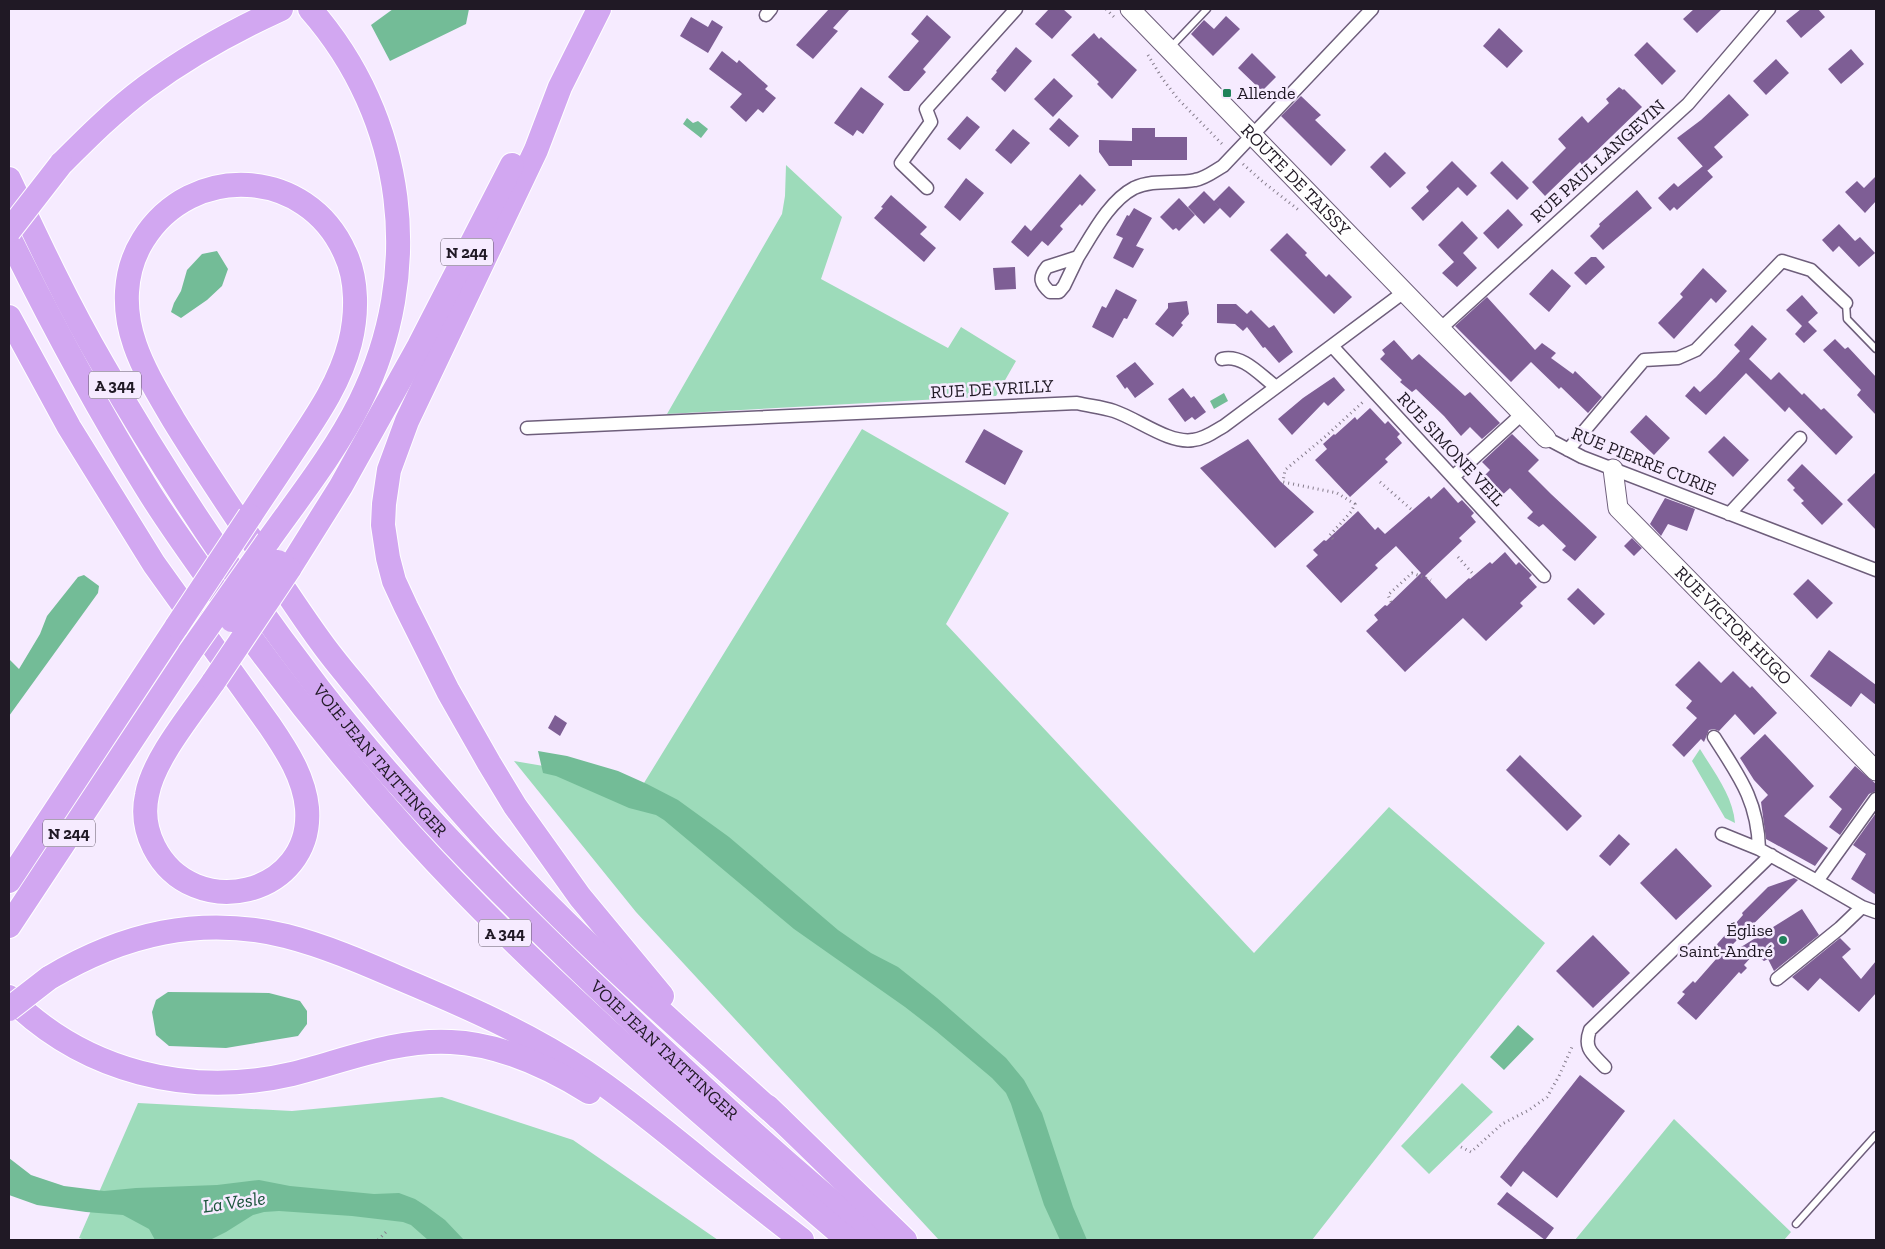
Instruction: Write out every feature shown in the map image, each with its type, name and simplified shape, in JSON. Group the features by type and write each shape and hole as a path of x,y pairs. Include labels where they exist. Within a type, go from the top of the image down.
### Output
{"highway":[{"path":"9,231 61,164 100,126 145,88 182,62 281,9"},
{"path":"9,317 69,427 154,564 280,740 301,780 307,810 303,836 294,857 281,873 260,886 236,892 211,891 186,881 165,864 153,844 145,814 147,793 201,666 280,556 373,373 386,335 393,304 398,272 399,241 396,194 385,143 362,86 326,27 310,9"},
{"name":"N 244","path":"280,556 341,486 419,346 524,142 560,87 598,9"},
{"path":"560,87 536,150 414,405 396,448 389,470 384,504 383,525 388,558 394,581 448,691 493,770 554,862 614,940 668,1003 778,1118"},
{"name":"VOIE JEAN TAITTINGER","path":"9,178 42,248 102,364 152,447 240,580 319,689 396,782 455,847 530,922 686,1072 835,1206 878,1240"},
{"path":"9,881 177,626 250,516 313,421 336,382 351,336 355,298 351,267 346,254 330,228 314,210 279,191 256,185 230,184 217,186 192,195 180,201 158,218 145,236 133,259 128,281 127,309 135,344 145,370 195,455 322,644 422,767 489,843 541,898 631,985 778,1118 904,1240"},
{"name":"VOIE JEAN TAITTINGER","path":"9,237 90,392 148,490 266,661 326,736 410,834 468,896 536,963 647,1066 848,1240"},
{"path":"201,666 280,556"},
{"name":"N 244","path":"9,926 83,812 132,742 201,666"},
{"path":"9,1009 49,978 78,960 111,946 160,933 192,928 255,930 315,944 453,1000 499,1022 584,1070 625,1098 737,1190 802,1240"},
{"path":"9,997 27,1015 57,1037 84,1052 132,1071 185,1082 228,1083 263,1079 408,1044 458,1042 505,1051 570,1080 737,1190"}],"street":[{"path":"927,188 901,163 932,122 926,110 1016,9"},
{"path":"1078,257 1111,207 1134,188 1167,181 1196,180 1208,176 1215,171 1233,155 1372,9"},
{"name":"RUE PAUL LANGEVIN","path":"1440,329 1688,104 1769,9"},
{"name":"ROUTE DE TAISSY","path":"1124,15 1169,49 1440,329"},
{"path":"1568,450 1644,360 1678,358 1696,350 1782,261 1811,270 1846,303"},
{"name":"RUE DE VRILLY","path":"527,428 1077,403 1115,412 1169,436 1183,440 1193,440 1204,437 1224,426 1404,292"},
{"path":"1440,329 1546,438"},
{"name":"RUE SIMONE VEIL","path":"1332,346 1544,576"},
{"path":"1222,359 1230,357 1244,362 1276,388"},
{"path":"1453,477 1522,414"},
{"name":"RUE PIERRE CURIE","path":"1546,438 1568,450 1613,469 1876,570"},
{"name":"RUE PIERRE CURIE","path":"1729,514 1800,438"},
{"name":"RUE VICTOR HUGO","path":"1613,469 1618,508 1876,771"},
{"path":"1714,737 1743,782 1754,811 1759,848"},
{"path":"1817,881 1876,799"},
{"path":"1722,834 1759,848 1862,907 1876,912"},
{"path":"1605,1067 1589,1050 1587,1039 1590,1030 1771,855"},
{"path":"1777,979 1840,928 1862,907"}],"lane":[{"path":"1169,49 1207,9"},
{"path":"1846,303 1847,319 1876,349"},
{"path":"1796,1224 1876,1135"}],"path":[{"path":"1106,9 1124,15"},
{"path":"1144,48 1162,78 1178,99 1233,155 1305,216"},
{"path":"1333,539 1330,534 1351,512 1355,504 1336,493 1283,482 1285,470 1328,438 1374,392"},
{"path":"1380,482 1412,510"},
{"path":"1458,557 1474,575"},
{"path":"1391,602 1388,595 1412,573 1431,580"},
{"path":"1461,1147 1471,1152 1502,1124 1529,1110 1547,1097 1572,1047 1588,1046"},
{"path":"378,1240 386,1232"}],"shaded area":[{"path":"786,165 842,217 821,279 948,348 961,327 1016,361 996,396 667,414 782,214 785,196"},
{"path":"862,429 1009,513 946,624 1254,953 1389,807 1545,943 1312,1240 939,1240 636,912 514,761 644,783"},
{"path":"1700,749 1727,794 1735,823 1725,818 1692,761"},
{"path":"1462,1083 1493,1112 1429,1174 1401,1146"},
{"path":"442,1097 573,1140 718,1240 85,1240 79,1238 138,1103 292,1111"},
{"path":"1674,1119 1791,1232 1784,1240 1575,1240"}],"water":[{"path":"393,9 469,9 466,24 390,61 371,25"},
{"path":"687,118 693,123 698,121 708,129 701,138 683,124"},
{"path":"217,251 228,269 222,286 207,300 181,318 171,312 181,291 187,270 202,254"},
{"path":"1224,393 1228,401 1214,409 1210,401"},
{"path":"84,575 99,586 98,593 9,716 9,659 19,669 40,634 47,616 78,577"},
{"path":"538,751 567,756 618,771 678,800 729,837 838,930 871,953 898,967 1006,1058 1024,1080 1042,1113 1073,1207 1087,1240 1060,1240 1044,1205 1011,1104 1006,1093 992,1078 905,1007 794,929 664,820 656,815 629,808 556,776 543,773"},
{"path":"168,992 269,993 300,1001 307,1011 307,1024 298,1036 226,1048 169,1046 156,1035 152,1012 156,1000"},
{"path":"1518,1025 1534,1039 1504,1070 1490,1057"},
{"name":"La Vesle","path":"9,1158 31,1175 64,1186 104,1191 217,1185 259,1180 290,1186 374,1194 399,1193 415,1199 426,1206 445,1220 464,1240 428,1240 411,1225 403,1222 279,1211 253,1215 210,1240 155,1240 149,1229 123,1215 37,1205 9,1195"}],"building":[{"path":"829,9 850,9 833,28 838,31 813,59 796,45"},
{"path":"1049,9 1063,9 1072,17 1052,39 1035,24"},
{"path":"1694,9 1722,9 1697,33 1683,19"},
{"path":"1801,9 1818,9 1825,17 1801,38 1786,21"},
{"path":"927,15 951,37 923,69 926,72 909,91 904,91 888,77 919,41 911,34"},
{"path":"1226,16 1240,29 1213,56 1191,34 1204,20 1214,29"},
{"path":"691,17 708,27 712,20 723,27 708,53 680,36"},
{"path":"1499,28 1523,51 1507,68 1483,46"},
{"path":"1094,33 1099,39 1101,37 1137,70 1112,99 1097,84 1099,82 1071,55"},
{"path":"1647,42 1676,71 1662,85 1634,55"},
{"path":"1016,47 1032,61 1005,92 991,79"},
{"path":"1851,49 1864,64 1841,84 1828,69"},
{"path":"722,51 737,63 739,60 768,86 765,89 776,98 763,113 758,109 746,122 730,107 742,94 709,69"},
{"path":"1252,53 1276,77 1262,91 1238,68"},
{"path":"1776,59 1789,73 1766,95 1753,81"},
{"path":"1054,78 1073,96 1053,117 1034,99"},
{"path":"861,87 884,104 863,134 857,130 853,136 834,123"},
{"path":"1619,87 1624,89 1642,107 1582,165 1580,162 1545,196 1532,182 1566,148 1558,139 1582,116 1588,123 1609,103 1606,99"},
{"path":"1729,94 1749,115 1714,147 1723,157 1707,171 1677,138 1701,120"},
{"path":"1301,96 1321,115 1315,120 1346,150 1331,166 1281,116"},
{"path":"967,116 980,127 960,150 947,139"},
{"path":"1059,118 1079,136 1069,147 1049,129"},
{"path":"1132,128 1155,128 1155,137 1187,137 1187,160 1132,160 1132,166 1109,166 1099,152 1099,140 1132,141"},
{"path":"1013,129 1030,143 1011,164 995,150"},
{"path":"1385,152 1406,173 1390,188 1370,167"},
{"path":"1452,161 1477,186 1467,196 1458,187 1423,221 1411,208 1429,191 1426,187"},
{"path":"1502,161 1529,188 1517,200 1490,173"},
{"path":"1703,166 1713,177 1677,210 1674,207 1670,211 1658,198 1674,183 1678,187"},
{"path":"1080,174 1096,190 1060,226 1063,229 1048,246 1042,241 1028,257 1011,242 1025,225 1031,231"},
{"path":"1876,176 1876,201 1865,213 1845,192 1857,181 1864,188"},
{"path":"966,178 984,193 960,221 944,207"},
{"path":"1229,186 1245,202 1230,218 1220,208 1204,224 1188,207 1204,191 1214,201"},
{"path":"1637,190 1652,208 1603,250 1590,236 1600,226 1599,224"},
{"path":"891,195 927,227 920,234 936,248 924,262 874,218"},
{"path":"1179,198 1195,215 1179,231 1176,228 1173,230 1160,217"},
{"path":"1134,208 1152,218 1136,246 1144,249 1133,268 1113,258 1123,238 1116,235 1127,215 1129,216"},
{"path":"1508,209 1523,225 1498,249 1483,233"},
{"path":"1462,221 1478,238 1463,253 1477,268 1457,287 1442,273 1454,262 1438,245"},
{"path":"1839,224 1855,241 1860,237 1875,253 1859,267 1839,246 1833,252 1822,240"},
{"path":"1287,233 1307,253 1305,255 1326,277 1329,274 1352,297 1334,314 1270,250"},
{"path":"1591,257 1596,257 1605,267 1586,285 1574,273"},
{"path":"1015,267 1016,289 995,290 993,268"},
{"path":"1703,268 1727,291 1716,303 1711,298 1674,339 1658,323 1683,297 1680,294"},
{"path":"1552,269 1571,286 1549,312 1529,294"},
{"path":"1116,289 1137,300 1127,319 1124,318 1113,338 1092,327 1102,306 1106,308"},
{"path":"1802,295 1818,313 1808,322 1817,331 1804,343 1795,334 1802,326 1786,310"},
{"path":"1487,297 1535,350 1542,343 1556,353 1551,358 1573,374 1575,371 1602,397 1588,413 1531,362 1511,382 1455,326"},
{"path":"1187,301 1189,314 1173,337 1155,324 1168,308 1168,303"},
{"path":"1217,304 1236,304 1247,314 1251,310 1269,328 1274,325 1293,352 1279,363 1265,347 1263,348 1247,327 1243,331 1235,324 1217,323"},
{"path":"1752,325 1767,339 1749,359 1771,380 1779,372 1802,395 1804,393 1821,410 1824,408 1853,437 1836,455 1789,407 1785,412 1746,373 1706,415 1685,396 1694,386 1700,392 1716,377 1740,351 1734,345"},
{"path":"1835,339 1845,349 1848,347 1876,377 1876,415 1857,395 1861,390 1823,350"},
{"path":"1394,340 1412,360 1419,354 1465,396 1470,392 1500,423 1482,439 1470,427 1461,436 1444,416 1416,389 1412,392 1400,382 1402,380 1380,359 1385,354 1382,350"},
{"path":"1135,362 1154,384 1135,398 1127,387 1125,389 1116,376"},
{"path":"1334,377 1345,390 1328,406 1324,402 1292,435 1278,419 1303,398"},
{"path":"1183,388 1191,398 1194,396 1206,412 1195,420 1192,417 1185,422 1168,399"},
{"path":"1370,408 1385,424 1388,421 1400,434 1397,437 1402,443 1385,459 1388,462 1350,497 1315,460 1327,449 1323,444 1355,417 1357,420"},
{"path":"1646,415 1670,438 1654,455 1630,432"},
{"path":"984,429 1023,451 1005,485 965,462"},
{"path":"1512,434 1539,460 1528,471 1597,537 1575,561 1562,550 1566,546 1543,524 1539,527 1527,518 1533,512 1510,488 1499,498 1481,479 1490,470 1482,462"},
{"path":"1724,436 1749,460 1733,477 1708,452"},
{"path":"1248,439 1280,481 1314,512 1275,548 1200,468"},
{"path":"1802,464 1843,504 1822,525 1801,503 1804,501 1793,490 1795,488 1787,480"},
{"path":"1876,472 1876,530 1847,500"},
{"path":"1444,487 1458,503 1462,500 1474,513 1471,516 1476,522 1459,538 1462,541 1425,576 1446,599 1469,578 1490,562 1492,564 1505,552 1516,565 1519,562 1532,575 1529,578 1537,587 1520,603 1523,606 1486,641 1463,618 1405,672 1366,631 1378,620 1374,615 1385,605 1387,606 1421,573 1396,546 1375,565 1378,568 1341,603 1306,566 1318,555 1313,550 1324,540 1326,541 1358,511 1375,530 1378,527 1385,534 1429,496 1431,499"},
{"path":"1665,498 1695,509 1687,531 1668,524 1661,536 1650,524"},
{"path":"1632,538 1642,548 1634,556 1624,546"},
{"path":"1808,579 1833,603 1817,619 1793,594"},
{"path":"1578,588 1605,614 1594,625 1567,599"},
{"path":"1829,650 1876,685 1876,705 1861,693 1851,707 1810,676"},
{"path":"1699,661 1721,683 1733,671 1750,688 1752,686 1777,713 1754,735 1735,714 1719,731 1709,730 1704,742 1701,739 1684,757 1672,745 1697,718 1686,708 1692,701 1675,685"},
{"path":"555,715 567,723 560,736 548,728"},
{"path":"1765,734 1814,786 1784,816 1828,848 1815,866 1766,839 1761,802 1768,795 1754,780 1740,758"},
{"path":"1520,755 1582,816 1567,831 1506,770"},
{"path":"1855,766 1876,784 1876,791 1869,794 1840,835 1829,827 1842,809 1829,797"},
{"path":"1876,813 1876,895 1851,879 1866,854 1853,845"},
{"path":"1619,834 1630,844 1610,866 1599,856"},
{"path":"1676,848 1712,886 1676,920 1640,883"},
{"path":"1794,878 1798,880 1730,947 1733,952 1802,909 1819,935 1774,971 1768,959 1764,961 1754,954 1744,965 1747,968 1741,974 1739,972 1696,1020 1677,1003 1685,994 1682,992 1693,981 1695,983 1717,958 1710,952 1743,915 1742,913 1768,887"},
{"path":"1593,935 1630,973 1593,1008 1556,971"},
{"path":"1840,938 1851,949 1842,957 1861,979 1876,961 1876,993 1859,1012 1820,978 1808,991 1792,977"},
{"path":"1580,1075 1625,1111 1557,1198 1523,1171 1511,1187 1500,1177"},
{"path":"1507,1192 1554,1228 1545,1240 1497,1204"}],"place":[{"name":"Allende","path":"1227,93"},
{"name":"Église Saint-André","path":"1783,940"}]}
